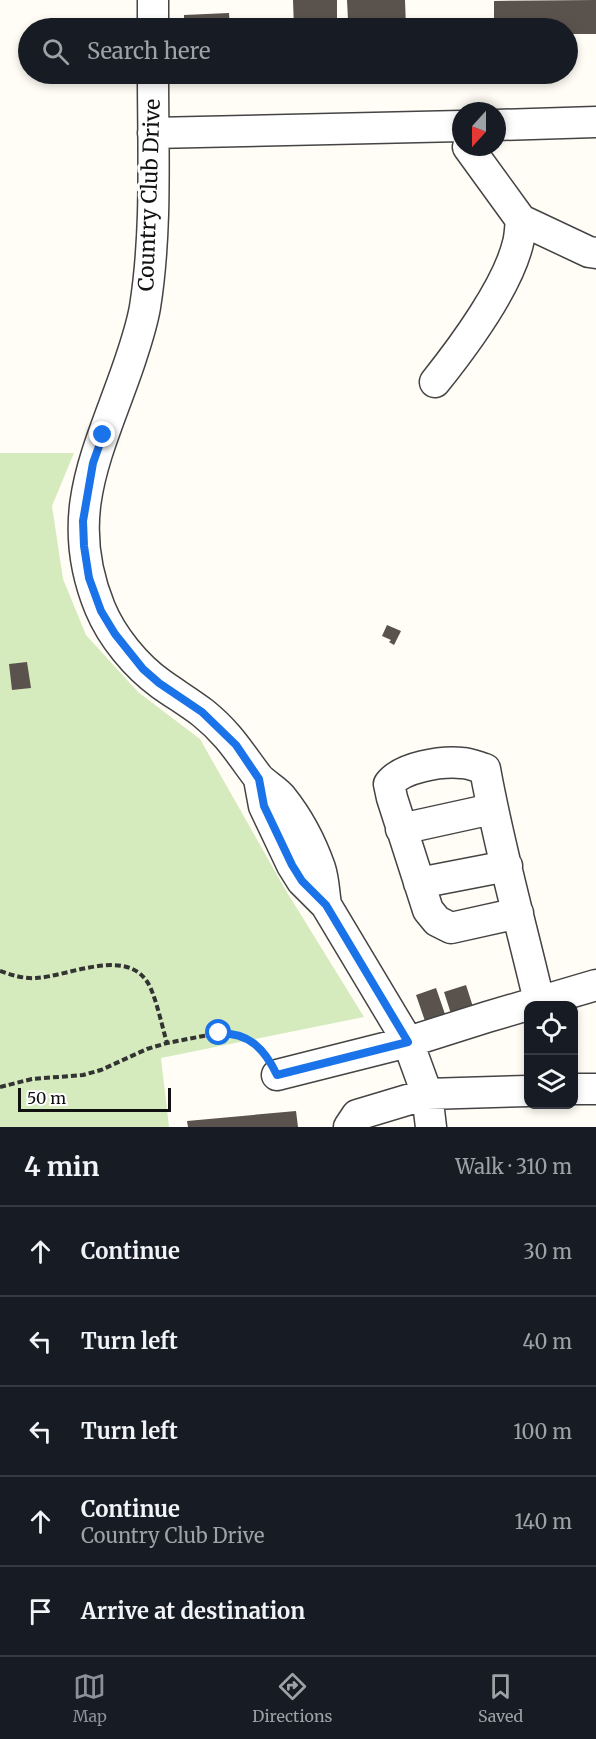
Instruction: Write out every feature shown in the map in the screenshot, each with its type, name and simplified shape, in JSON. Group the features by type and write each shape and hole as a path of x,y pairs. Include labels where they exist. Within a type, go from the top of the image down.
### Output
{"street":[{"path":"153,0 153,18"},
{"name":"Country Club Drive","path":"153,84 150,270 145,309 122,385 93,463 83,521 89,578 101,611 130,654 159,683 202,712 221,729 236,745 259,779 282,797 304,833 320,869 326,905 408,1042"},
{"path":"506,125 596,122"},
{"path":"153,133 452,126"},
{"path":"474,156 520,220 589,252 596,253"},
{"path":"435,382 456,357 500,285 518,243 520,220"},
{"path":"518,913 451,928 436,921 428,910 401,829 389,784 394,778 428,765 463,762 485,769 492,809 507,866 539,1001 593,996"},
{"path":"401,829 492,809"},
{"path":"419,884 507,866"},
{"path":"277,1075 408,1042 524,1006"},
{"path":"408,1042 427,1094 431,1127"},
{"path":"578,1089 596,1089"},
{"path":"349,1127 357,1115 427,1094 524,1091"}],"path":[{"path":"0,971 36,978 90,967 124,966 133,969 142,976 151,989 167,1043"},
{"path":"0,1088 32,1079 83,1075 101,1070 147,1049 219,1033 233,1033 245,1037 270,1060 277,1075"}],"green space":[{"path":"0,453 74,453 52,506 63,579 86,635 138,692 200,739 285,889 364,1017 161,1058 169,1127 0,1127"}],"building":[{"path":"293,0 337,0 337,18 294,18"},
{"path":"347,0 405,0 406,18 348,18"},
{"path":"596,0 596,34 578,34 578,18 494,18 494,1"},
{"path":"229,13 229,18 184,18 184,15"},
{"path":"387,625 401,631 394,645 389,642 391,640 382,636"},
{"path":"27,662 31,688 12,690 9,664"},
{"path":"466,985 474,1010 452,1017 444,992"},
{"path":"436,988 445,1014 425,1021 416,995"},
{"path":"296,1111 298,1127 188,1127 187,1121"}],"route":[{"path":"103,435 93,463 83,521 89,578 101,611 115,634 143,669 159,683 202,712 236,745 259,779 264,806 292,865 302,881 326,905 408,1042 277,1075 270,1060 245,1037 233,1033 219,1033"}]}
